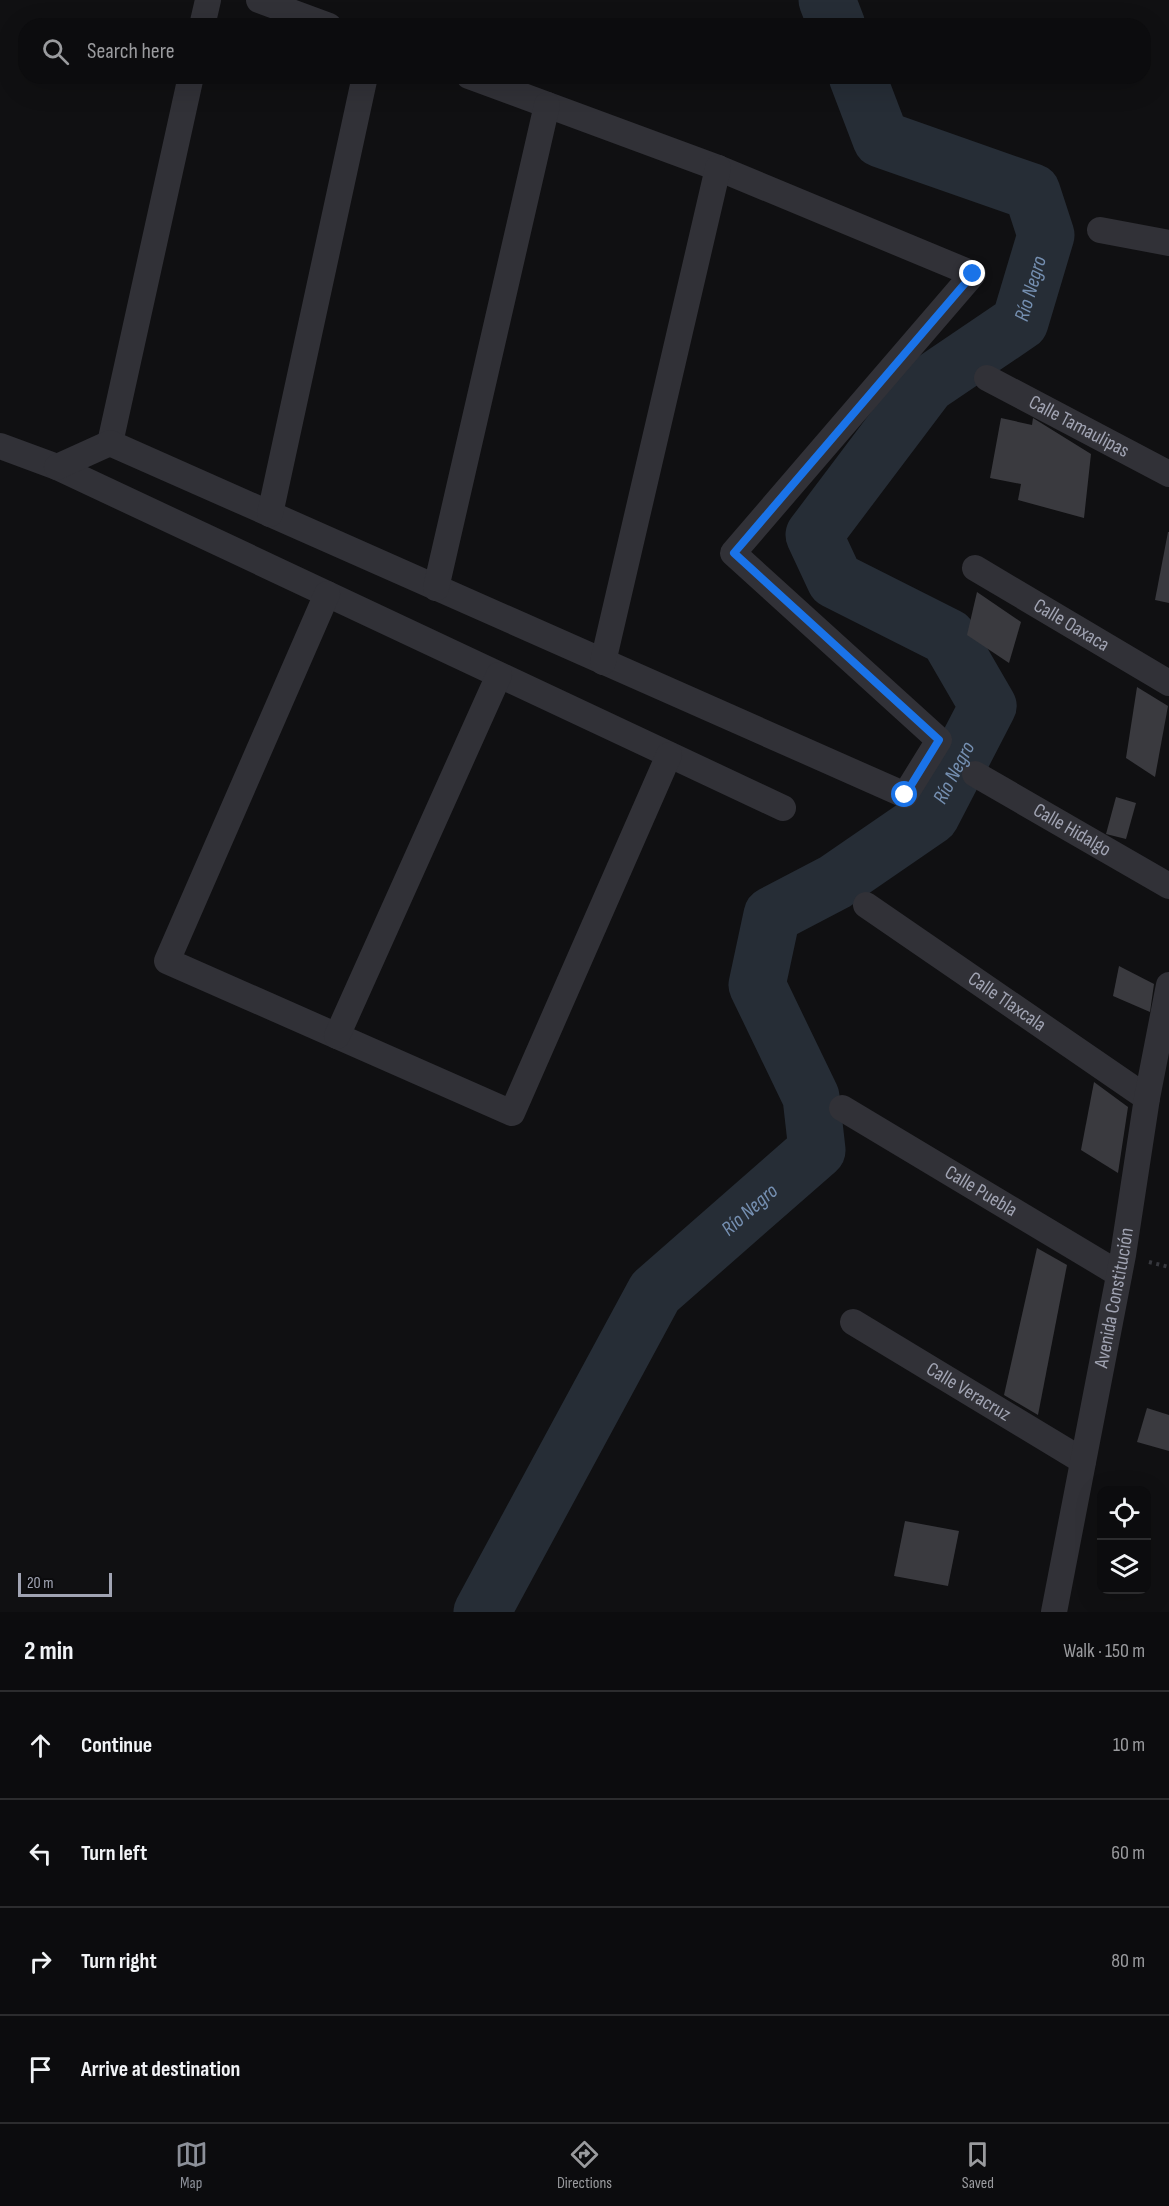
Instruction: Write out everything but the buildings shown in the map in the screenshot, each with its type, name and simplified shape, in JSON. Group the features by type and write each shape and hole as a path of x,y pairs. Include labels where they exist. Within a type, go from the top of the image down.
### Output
{"street":[{"path":"204,18 208,0"},
{"path":"259,0 307,18"},
{"path":"110,443 189,84"},
{"path":"270,514 363,84"},
{"path":"57,467 110,443 905,795 939,740 734,553 973,274 718,168 491,84"},
{"path":"436,588 547,105"},
{"path":"603,662 718,168"},
{"path":"1100,230 1169,243"},
{"name":"Calle Tamaulipas","path":"987,378 1169,474"},
{"path":"0,446 57,467 783,808"},
{"name":"Calle Oaxaca","path":"975,568 1169,683"},
{"path":"327,594 167,961 512,1113 669,755"},
{"path":"337,1036 499,675"},
{"name":"Calle Hidalgo","path":"975,774 1169,886"},
{"name":"Calle Tlaxcala","path":"866,905 1147,1098"},
{"name":"Avenida Constitución","path":"1054,1612 1119,1274 1147,1098 1169,985"},
{"name":"Calle Puebla","path":"842,1108 1119,1274"},
{"name":"Calle Veracruz","path":"853,1322 1083,1461"}],"waterway":[{"name":"Río Negro","path":"827,0 834,18"},
{"name":"Río Negro","path":"482,1612 655,1292 817,1150 811,1097 757,985 772,915 835,882 931,816 988,706 948,637 835,580 814,535 927,385 1020,322 1046,235 1032,192 881,139 860,84"}],"route":[{"path":"905,795 939,740 734,553 973,274"}]}
